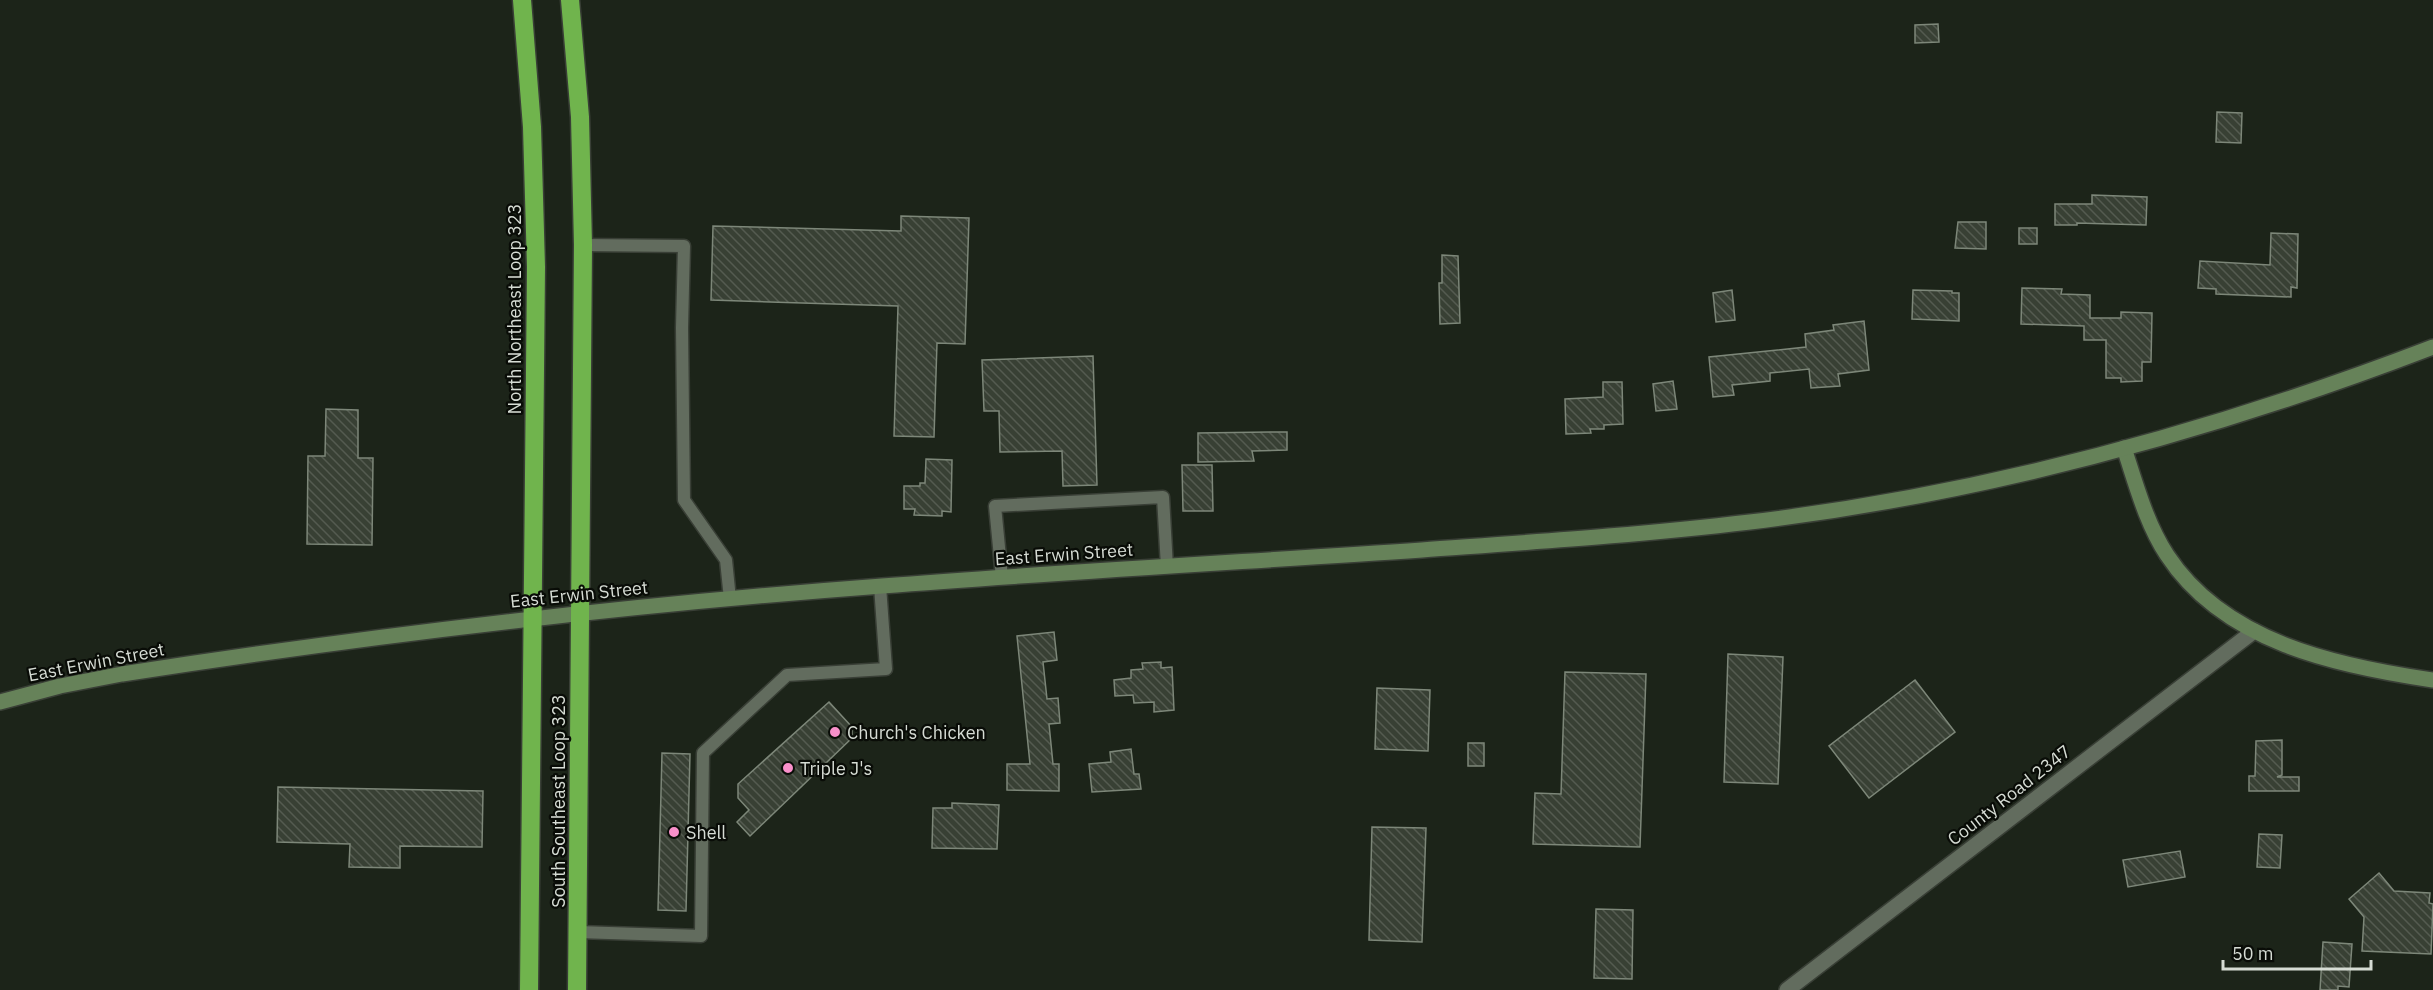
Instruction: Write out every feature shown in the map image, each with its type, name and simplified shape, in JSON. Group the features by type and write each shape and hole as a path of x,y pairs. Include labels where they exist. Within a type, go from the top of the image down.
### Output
{"highway":[{"name":"North Northeast Loop 323","path":"522,0 532,117 535,197 534,618"},
{"path":"570,0 580,117 583,244 581,613"},
{"name":"South Southeast Loop 323","path":"577,990 581,613"},
{"name":"South Southeast Loop 323","path":"529,990 534,618"}],"main road":[{"name":"East Erwin Street","path":"0,702 60,686 122,674 581,613 880,586 1574,539 1755,522 1932,492 2124,448 2258,409 2433,347"},
{"path":"2124,448 2148,517 2166,553 2178,570 2208,600 2254,630 2308,654 2433,680"}],"street":[{"name":"County Road 2347","path":"1787,990 2254,630"}],"lane":[{"path":"583,244 684,246 682,328 684,500 726,560 730,599"},
{"path":"1002,578 995,506 1163,497 1167,567"},
{"path":"578,932 701,936 703,753 787,675 886,669 880,586"}],"building":[{"path":"1938,24 1939,42 1915,43 1915,25"},
{"path":"2217,112 2242,113 2241,143 2216,142"},
{"path":"2092,195 2147,197 2146,225 2077,223 2077,225 2055,225 2055,204 2092,204"},
{"path":"901,216 969,218 965,344 937,343 934,437 894,436 898,306 711,300 713,226 901,231"},
{"path":"1958,222 1986,222 1986,249 1955,248"},
{"path":"2019,228 2037,228 2037,244 2019,244"},
{"path":"2271,233 2298,234 2297,288 2291,287 2291,297 2216,294 2216,289 2198,288 2200,261 2270,265"},
{"path":"1442,255 1458,256 1460,323 1440,324 1439,283 1442,283"},
{"path":"2022,288 2062,289 2061,294 2090,295 2090,318 2121,318 2121,312 2152,313 2151,362 2142,362 2142,381 2121,382 2121,378 2106,378 2106,340 2084,340 2084,326 2021,324"},
{"path":"1732,290 1735,320 1716,322 1713,293"},
{"path":"1913,290 1959,293 1959,321 1912,319"},
{"path":"1864,321 1869,370 1838,374 1840,386 1811,388 1809,369 1770,373 1770,381 1732,385 1734,395 1713,397 1709,357 1806,347 1805,334 1834,330 1833,325"},
{"path":"1093,356 1097,485 1063,486 1062,451 1000,452 999,411 984,411 982,360"},
{"path":"1673,381 1677,409 1656,411 1653,384"},
{"path":"1603,382 1622,382 1623,424 1604,425 1604,429 1590,429 1591,433 1566,434 1565,399 1603,397"},
{"path":"326,409 358,410 358,458 373,458 372,545 307,544 308,456 325,456"},
{"path":"1287,432 1287,450 1252,451 1254,461 1198,462 1198,433"},
{"path":"926,459 952,460 951,512 942,511 942,516 914,515 915,509 904,509 904,486 920,486 920,483 925,483"},
{"path":"1182,465 1212,465 1213,511 1183,511"},
{"path":"1054,632 1057,660 1043,662 1047,699 1058,698 1060,723 1049,724 1053,764 1059,764 1059,791 1007,790 1007,764 1030,764 1017,636"},
{"path":"1728,654 1783,657 1778,784 1724,782"},
{"path":"1161,662 1161,668 1172,667 1174,710 1154,712 1154,702 1134,703 1133,695 1115,696 1114,680 1131,678 1131,670 1143,669 1142,663"},
{"path":"1565,672 1646,674 1640,847 1533,844 1535,793 1561,794"},
{"path":"1915,680 1955,732 1869,798 1829,746"},
{"path":"1377,688 1430,690 1428,751 1375,749"},
{"name":"Triple J's","path":"829,702 852,727 852,738 750,836 737,822 749,810 738,798 738,784"},
{"path":"2282,740 2282,775 2277,777 2299,777 2299,791 2249,791 2249,776 2255,776 2256,741"},
{"path":"1468,743 1484,743 1484,766 1468,766"},
{"path":"1131,749 1134,774 1139,774 1141,789 1092,792 1089,764 1111,762 1110,752"},
{"name":"Shell","path":"662,753 690,754 686,911 658,910"},
{"path":"278,787 483,791 482,847 400,846 400,868 349,867 350,844 277,842"},
{"path":"952,803 999,805 997,849 932,848 933,808 952,808"},
{"path":"1372,827 1426,828 1422,942 1369,940"},
{"path":"2259,834 2282,835 2280,868 2257,867"},
{"path":"2180,851 2185,877 2128,887 2123,860"},
{"path":"2379,873 2394,891 2430,893 2429,903 2433,904 2431,954 2362,951 2364,917 2349,899"},
{"path":"1596,909 1633,910 1632,979 1594,978"},
{"path":"2323,942 2352,944 2349,987 2338,986 2338,990 2320,990"}],"place":[{"name":"Church's Chicken","path":"835,732"},
{"name":"Triple J's","path":"788,768"},
{"name":"Shell","path":"674,832"}]}
